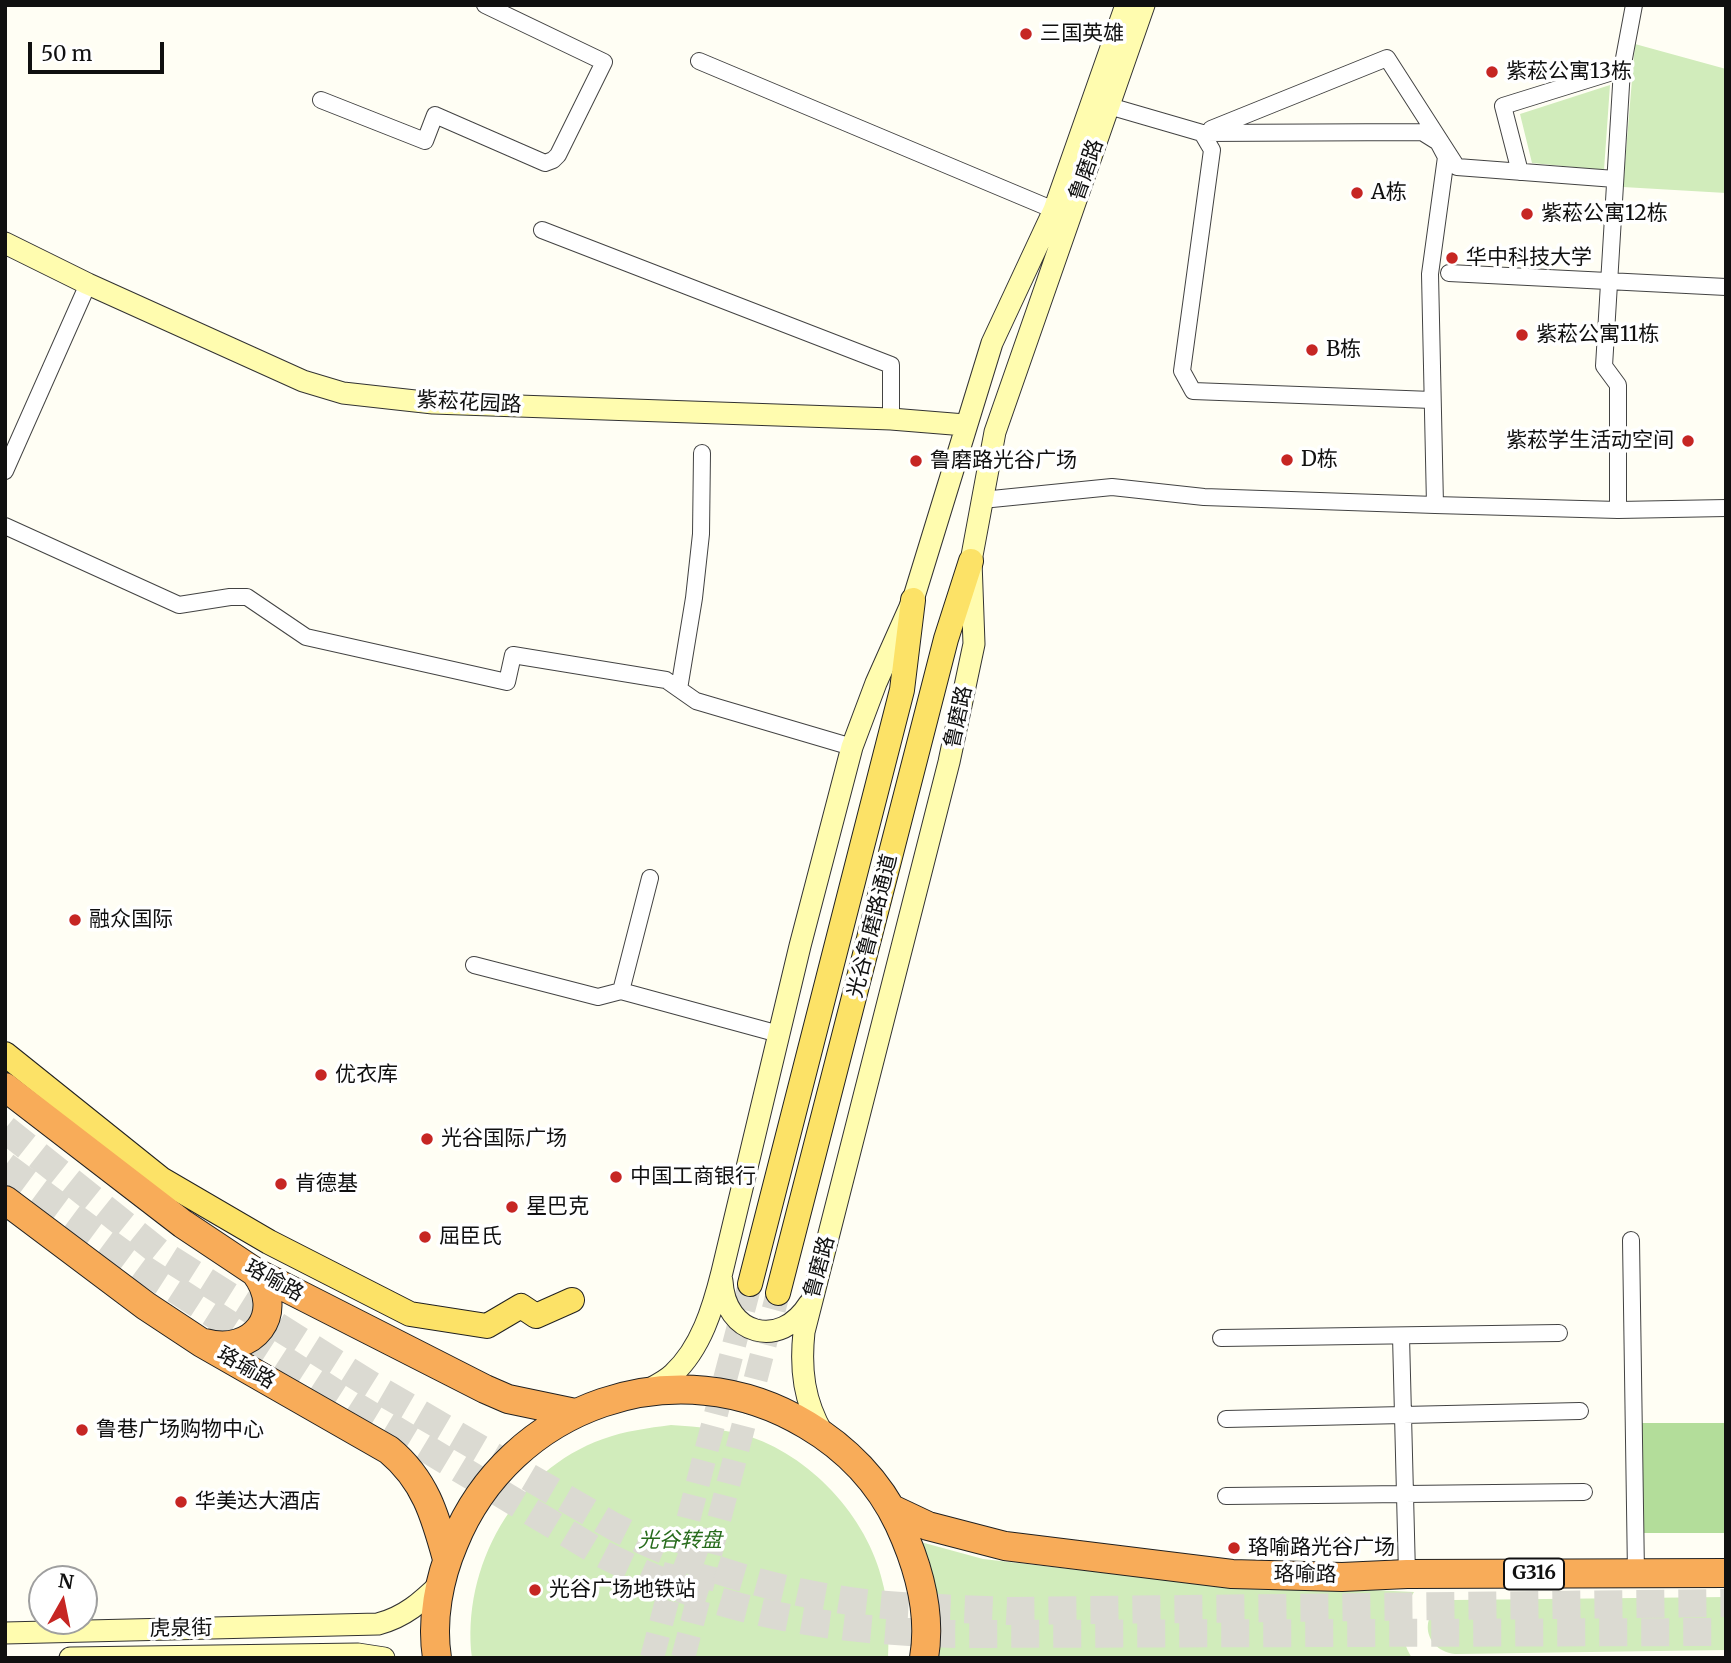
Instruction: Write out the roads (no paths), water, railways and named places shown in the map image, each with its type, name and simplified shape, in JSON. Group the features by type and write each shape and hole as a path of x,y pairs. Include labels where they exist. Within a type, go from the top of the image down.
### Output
{"highway":[{"name":"珞喻路","path":"5,1087 183,1224 255,1272 485,1390 508,1399 575,1413"},
{"name":"珞瑜路","path":"6,1201 146,1306 202,1343 388,1450 407,1465 427,1499 444,1571"},
{"path":"202,1343 227,1347 238,1345 257,1333 263,1324 268,1302 266,1291 255,1272"},
{"path":"437,1658 436,1618 444,1571 462,1522 484,1488 510,1458 541,1433 575,1413 610,1399 646,1391 683,1389 757,1401 791,1415 823,1434 850,1456 873,1481 892,1509 912,1553 924,1600 924,1658"},
{"name":"珞喻路","path":"892,1509 928,1526 962,1537 1048,1553 1232,1574 1342,1577 1407,1574 1726,1573"}],"main road":[{"name":"鲁磨路","path":"646,1391 672,1375 691,1353 710,1311 722,1272 852,747 876,683 913,600 992,343 1054,210 1126,5"},
{"name":"鲁磨路","path":"823,1434 813,1418 805,1395 802,1375 803,1342 810,1304 949,762 974,644 971,561 995,432 1144,5"},
{"name":"紫菘花园路","path":"5,243 88,284 303,381 343,393 433,402 891,419 965,425"},
{"name":"光谷鲁磨路通道","path":"778,1293 946,639 971,561"},
{"name":"光谷鲁磨路通道","path":"750,1284 902,690 913,600"},
{"path":"5,1054 161,1179 269,1242 410,1314 487,1326 521,1306 536,1316 572,1300"},
{"path":"722,1272 728,1308 743,1325 753,1329 775,1331 785,1328 795,1322 810,1304"},
{"name":"虎泉街","path":"5,1633 378,1624 396,1620 416,1608 444,1571"},
{"name":"虎泉街","path":"70,1658 358,1654 384,1658"}],"street":[{"path":"321,100 425,141 435,115 545,163 553,160 558,155 604,62 485,5"},
{"path":"1618,510 1618,385 1604,366 1622,69 1634,5"},
{"path":"1202,133 1387,58 1457,167 1615,179"},
{"path":"699,61 1054,210"},
{"path":"1520,172 1503,107 1622,69"},
{"path":"1109,107 1202,133 1422,132 1438,142 1446,158 1430,274 1435,505"},
{"path":"1202,133 1212,150 1182,371 1193,391 1432,400"},
{"path":"542,230 891,365 891,419"},
{"path":"1449,273 1726,288"},
{"path":"5,471 88,284"},
{"path":"679,689 701,534 702,453"},
{"path":"982,500 1111,486 1204,497 1618,510 1726,508"},
{"path":"5,526 179,605 247,597 306,638 507,682 513,655 666,680 696,701 852,747"},
{"path":"621,991 650,878"},
{"path":"474,965 598,997 621,991 779,1034"},
{"path":"1631,1240 1636,1574"},
{"path":"1221,1338 1559,1333"},
{"path":"1401,1336 1407,1574"},
{"path":"1226,1419 1580,1411"},
{"path":"1226,1496 1584,1492"}],"tunnel":[{"path":"5,1129 159,1252 374,1387 613,1526 692,1561 746,1579 802,1593 874,1604 1007,1611 1726,1603"},
{"path":"5,1166 145,1270 357,1407 595,1550 639,1572 726,1603 814,1622 859,1628 955,1634 1726,1632"},
{"path":"652,1658 750,1284"},
{"path":"683,1658 778,1293"}],"place":[{"name":"三国英雄","path":"1026,34"},
{"name":"紫菘公寓13栋","path":"1492,72"},
{"name":"A栋","path":"1357,193"},
{"name":"紫菘公寓12栋","path":"1527,214"},
{"name":"华中科技大学","path":"1452,258"},
{"name":"紫菘公寓11栋","path":"1522,335"},
{"name":"B栋","path":"1312,350"},
{"name":"紫菘学生活动空间","path":"1688,441"},
{"name":"D栋","path":"1287,460"},
{"name":"鲁磨路光谷广场","path":"916,461"},
{"name":"融众国际","path":"75,920"},
{"name":"优衣库","path":"321,1075"},
{"name":"光谷国际广场","path":"427,1139"},
{"name":"中国工商银行","path":"616,1177"},
{"name":"肯德基","path":"281,1184"},
{"name":"星巴克","path":"512,1207"},
{"name":"屈臣氏","path":"425,1237"},
{"name":"鲁巷广场购物中心","path":"82,1430"},
{"name":"华美达大酒店","path":"181,1502"},
{"name":"珞喻路光谷广场","path":"1234,1548"},
{"name":"光谷广场地铁站","path":"535,1590"}],"park label":[{"name":"光谷转盘","path":"680,1541"}]}
